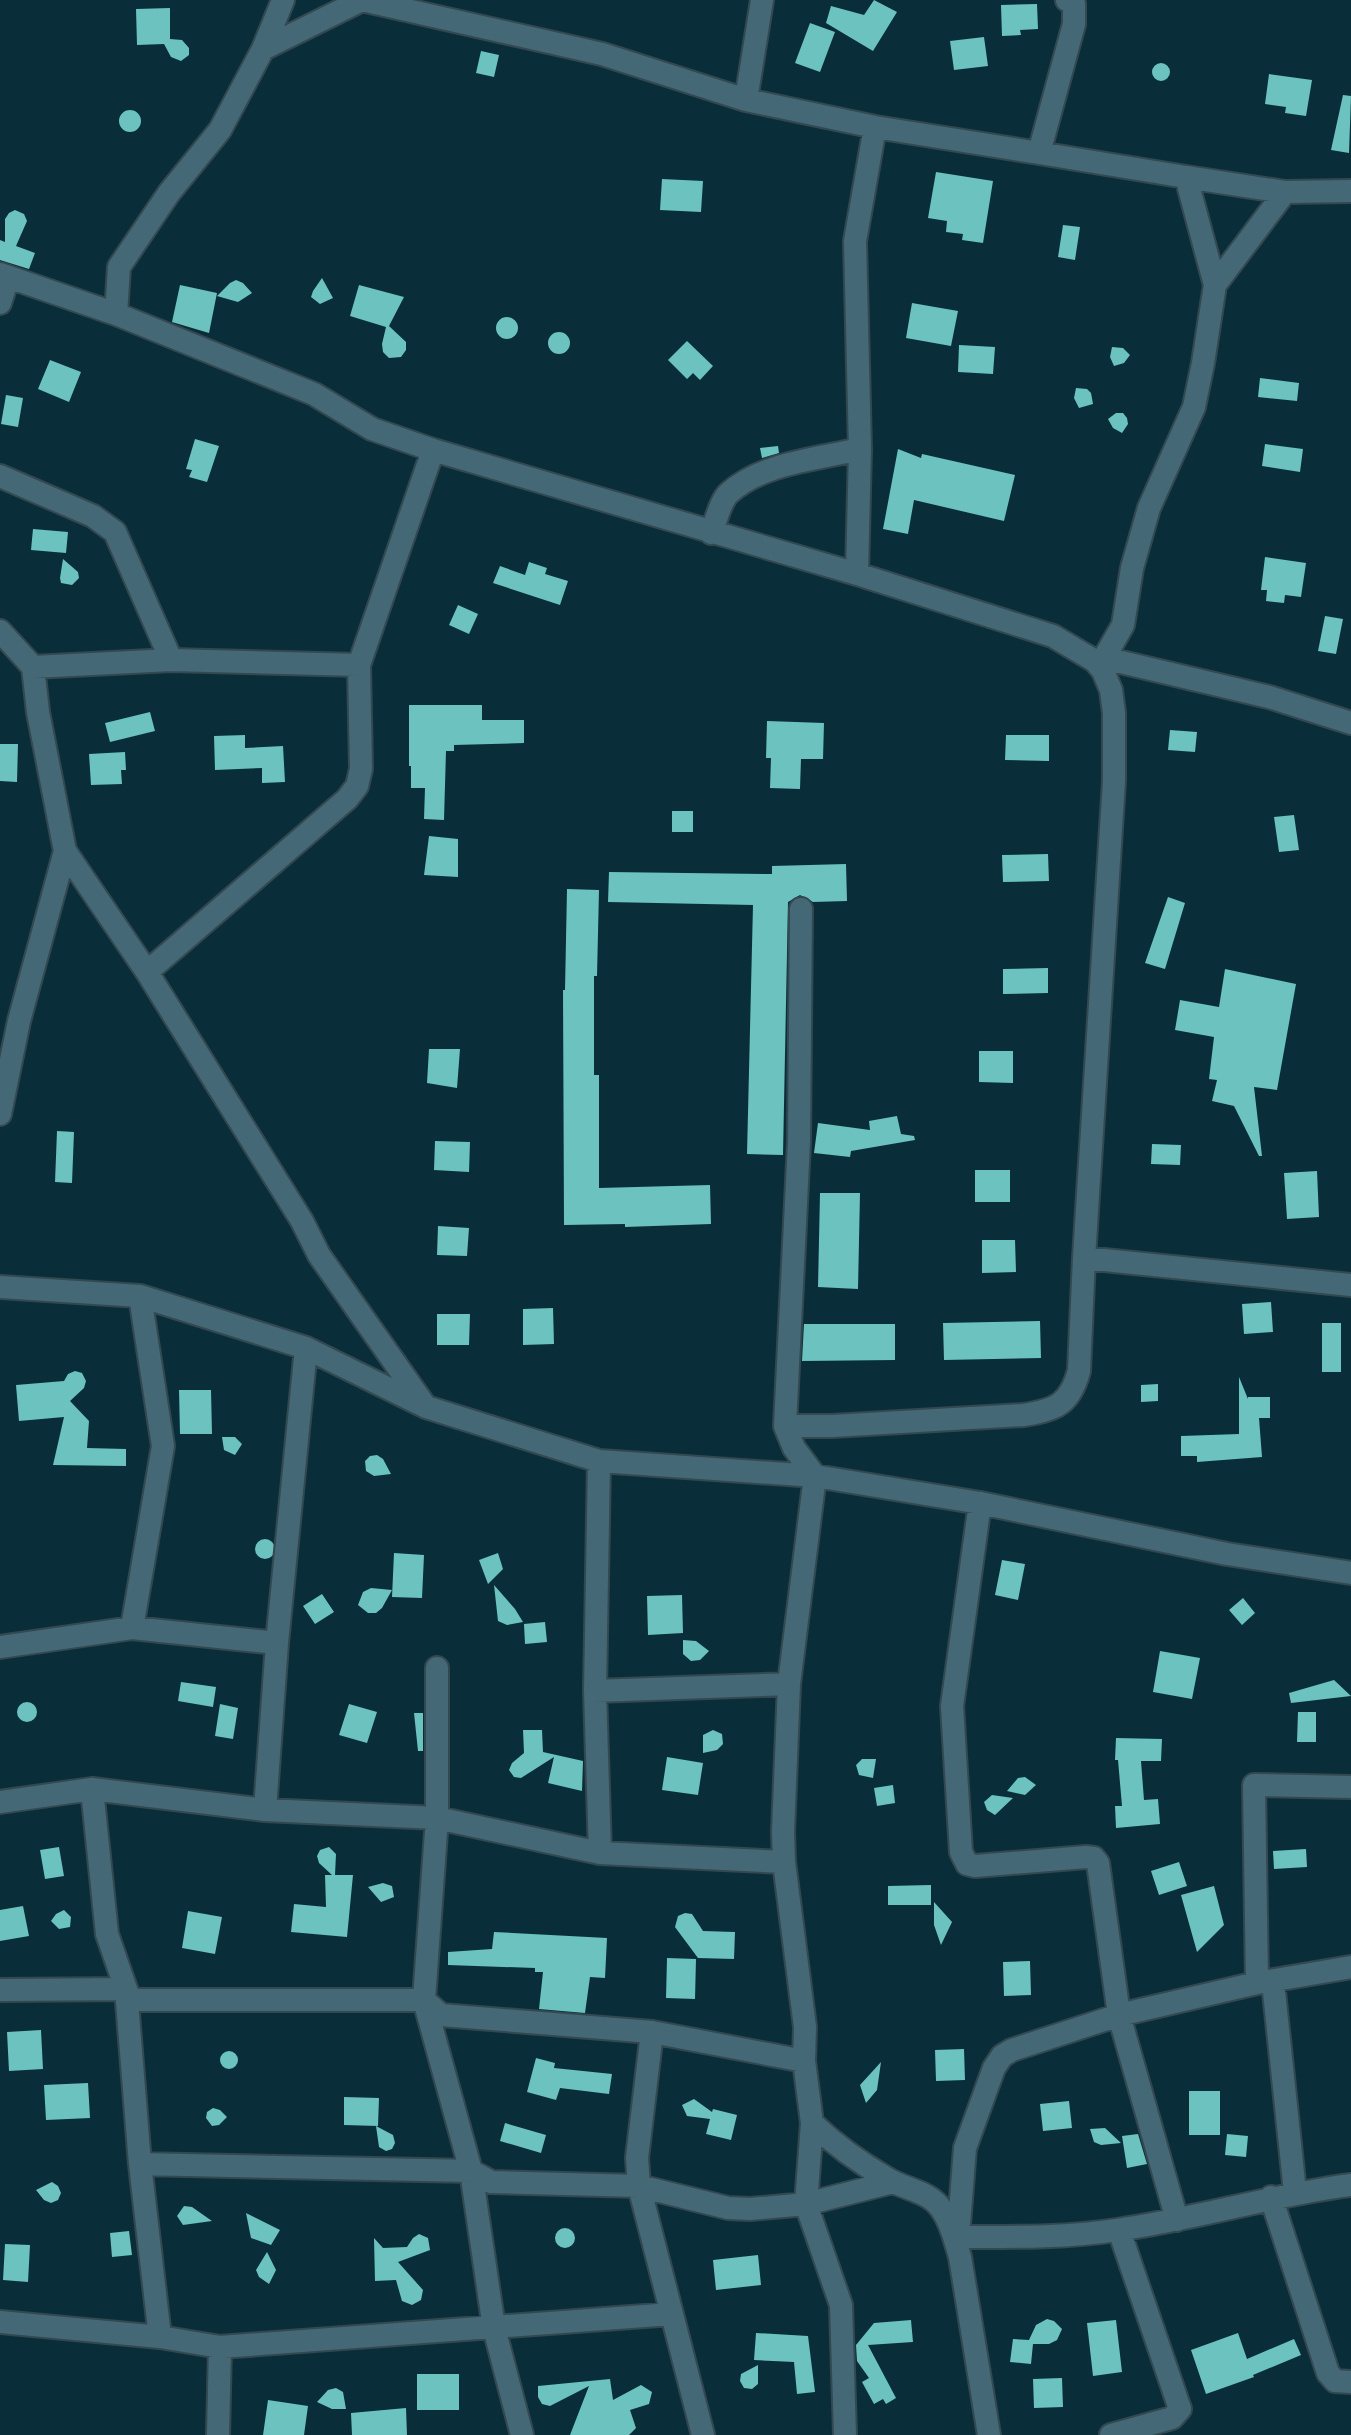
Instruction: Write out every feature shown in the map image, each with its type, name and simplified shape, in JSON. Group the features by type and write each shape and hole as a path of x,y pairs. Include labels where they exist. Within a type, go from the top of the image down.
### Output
{"street":[{"path":"116,314 119,267 169,193 220,130 263,49 283,0"},
{"path":"263,49 362,0 602,54 746,100 875,127 1285,192 1351,191"},
{"path":"746,100 762,0"},
{"path":"1039,153 1074,24 1074,4 1067,0"},
{"path":"857,574 860,449 855,241 875,127"},
{"path":"1099,660 1123,625 1132,568 1149,508 1194,407 1215,285 1186,177"},
{"path":"1215,285 1285,192"},
{"path":"0,303 4,276 116,314 314,394 372,429 433,450 857,574 1053,636 1099,660 1269,697 1351,723"},
{"path":"711,533 727,494 754,477 769,470 860,449"},
{"path":"147,972 347,799 357,786 361,769 359,665 433,450"},
{"path":"0,476 93,516 115,532 171,660"},
{"path":"0,631 33,667 38,712 65,851 147,972 294,1208 319,1255 426,1407"},
{"path":"33,667 171,660 359,665"},
{"path":"785,1426 1024,1415 1060,1406 1069,1396 1079,1371 1114,781 1114,713 1111,690 1099,660"},
{"path":"0,1114 19,1021 65,851"},
{"path":"801,909 799,1142 785,1426 794,1448 815,1476 789,1684 783,1832 805,2027 804,2061 812,2123 806,2204 841,2305 845,2435"},
{"path":"1084,1258 1351,1285"},
{"path":"0,1287 140,1296 306,1348 426,1407 599,1461 815,1476 980,1503 1227,1554 1351,1573"},
{"path":"132,1628 163,1446 140,1296"},
{"path":"265,1810 277,1643 306,1348"},
{"path":"599,1461 595,1691 600,1853"},
{"path":"980,1503 952,1706 961,1852 967,1864 975,1866 1094,1858 1101,1872 1119,2015 1177,2220"},
{"path":"0,1647 132,1628 277,1643"},
{"path":"437,1668 437,1818 424,2000 471,2171 494,2328 522,2435"},
{"path":"595,1691 789,1684"},
{"path":"1295,2192 1265,1982 1254,1785 1351,1787"},
{"path":"0,1802 92,1789 265,1810 437,1818 600,1853 784,1862"},
{"path":"92,1789 107,1934 130,2000 424,2000 441,2015 652,2032 804,2061"},
{"path":"989,2435 955,2233 965,2148 994,2068 1002,2056 1119,2015 1265,1982 1351,1967"},
{"path":"0,1990 126,1989"},
{"path":"126,1989 140,2164 160,2337"},
{"path":"652,2032 637,2158 639,2186 703,2435"},
{"path":"812,2123 838,2148 893,2182 932,2198 942,2208 955,2233"},
{"path":"140,2164 471,2171 491,2182 639,2186 728,2208 806,2204 893,2182"},
{"path":"955,2233 1071,2236 1177,2220 1295,2192 1351,2185"},
{"path":"1271,2197 1328,2373 1335,2381 1351,2382"},
{"path":"1111,2435 1172,2418 1180,2409 1119,2230"},
{"path":"0,2322 160,2337 220,2347 672,2314"},
{"path":"218,2435 220,2347"}],"building":[{"path":"874,0 897,12 873,51 826,23 831,6 864,15"},
{"path":"1037,4 1038,29 1020,30 1021,35 1002,36 1001,5"},
{"path":"170,8 170,39 182,40 189,48 189,55 181,61 171,57 164,44 137,45 136,9"},
{"path":"810,23 835,32 820,72 795,63"},
{"path":"984,37 988,66 954,70 950,41"},
{"path":"481,51 499,55 494,77 476,73"},
{"path":"1157,63 1165,63 1170,72 1168,79 1157,81 1152,76 1152,68"},
{"path":"1269,74 1312,80 1306,116 1285,113 1286,107 1265,104"},
{"path":"1343,95 1351,96 1349,153 1331,150"},
{"path":"130,110 141,121 130,132 119,121"},
{"path":"936,172 993,181 983,243 962,240 963,234 946,232 947,221 928,218"},
{"path":"662,179 703,181 701,212 660,210"},
{"path":"15,210 24,214 27,221 16,246 35,253 29,269 0,260 0,240 5,242 5,219"},
{"path":"1063,225 1080,227 1075,260 1058,257"},
{"path":"322,278 333,298 320,304 311,297"},
{"path":"236,280 252,293 238,302 217,296 230,283"},
{"path":"180,285 217,293 209,333 172,322"},
{"path":"359,285 404,297 389,326 406,342 406,350 401,357 389,358 383,352 386,327 350,316"},
{"path":"912,303 958,311 951,346 906,338"},
{"path":"507,317 515,320 518,328 515,336 507,339 499,336 496,328 499,320"},
{"path":"559,332 567,335 570,343 567,351 559,354 551,351 548,343 551,335"},
{"path":"687,341 713,366 700,380 693,373 687,379 668,360"},
{"path":"959,345 995,347 993,374 958,372"},
{"path":"1112,347 1123,348 1130,355 1124,363 1114,366 1110,357"},
{"path":"50,360 81,372 69,402 38,389"},
{"path":"1260,378 1299,383 1297,401 1258,397"},
{"path":"1076,388 1087,389 1093,404 1079,408 1074,398"},
{"path":"6,395 23,398 18,427 1,424"},
{"path":"1116,413 1123,413 1127,418 1128,424 1122,433 1113,428 1108,419"},
{"path":"195,439 219,446 207,482 189,477 192,470 186,469"},
{"path":"1265,444 1303,449 1300,472 1262,466"},
{"path":"778,446 779,453 762,458 760,448"},
{"path":"898,449 921,458 922,454 1015,475 1004,521 914,500 908,534 883,529"},
{"path":"33,529 68,532 66,553 31,550"},
{"path":"1265,557 1306,563 1301,597 1285,595 1284,603 1266,601 1267,590 1261,590"},
{"path":"63,559 78,572 79,578 72,585 61,583"},
{"path":"529,562 547,568 545,574 568,581 560,605 493,583 500,566 525,575"},
{"path":"458,605 478,614 469,634 449,625"},
{"path":"1325,616 1343,619 1336,654 1318,651"},
{"path":"409,705 482,705 482,720 524,720 524,743 454,745 454,751 446,751 444,820 424,819 425,788 411,788"},
{"path":"150,712 155,731 110,742 105,723"},
{"path":"767,721 824,723 823,759 801,759 800,789 770,788 771,758 766,758"},
{"path":"1170,730 1197,732 1195,752 1168,750"},
{"path":"245,735 245,748 283,746 285,782 262,783 262,768 215,770 214,736"},
{"path":"1006,735 1049,735 1049,761 1005,760"},
{"path":"0,744 18,744 17,782 0,781"},
{"path":"125,752 126,770 121,770 122,784 91,785 89,754"},
{"path":"672,811 693,811 693,832 672,832"},
{"path":"1294,815 1299,850 1279,852 1274,817"},
{"path":"429,836 458,839 458,877 424,875"},
{"path":"1048,854 1049,881 1003,882 1002,855"},
{"path":"846,864 847,901 813,902 800,895 788,902 783,1155 747,1154 753,905 608,902 609,872 772,874 772,866"},
{"path":"567,889 599,890 597,976 594,976 594,1075 599,1075 599,1188 710,1185 711,1224 625,1227 625,1224 564,1225 563,990"},
{"path":"1168,897 1185,903 1165,969 1145,963"},
{"path":"1048,968 1048,993 1003,994 1003,969"},
{"path":"1225,969 1296,984 1277,1090 1254,1087 1262,1156 1259,1156 1234,1106 1212,1101 1217,1080 1209,1079 1214,1037 1175,1030 1180,1000 1219,1007"},
{"path":"429,1049 460,1049 457,1088 427,1083"},
{"path":"979,1051 1013,1051 1013,1083 979,1082"},
{"path":"897,1116 901,1134 914,1136 915,1140 851,1151 850,1157 814,1153 818,1123 870,1130 869,1121"},
{"path":"57,1131 74,1132 72,1183 55,1182"},
{"path":"435,1141 470,1142 469,1172 434,1170"},
{"path":"1152,1144 1181,1145 1180,1165 1151,1164"},
{"path":"975,1170 1010,1170 1010,1202 975,1202"},
{"path":"1317,1171 1319,1217 1287,1219 1284,1173"},
{"path":"820,1193 860,1193 858,1289 818,1287"},
{"path":"438,1226 469,1228 467,1256 437,1255"},
{"path":"982,1240 1015,1240 1016,1272 982,1273"},
{"path":"1271,1302 1273,1332 1244,1334 1242,1304"},
{"path":"553,1308 554,1344 523,1345 523,1309"},
{"path":"437,1314 470,1314 469,1345 437,1345"},
{"path":"1040,1321 1041,1358 944,1360 943,1323"},
{"path":"1322,1323 1341,1323 1341,1372 1322,1372"},
{"path":"804,1324 895,1324 895,1360 802,1361"},
{"path":"75,1371 82,1373 86,1381 84,1388 70,1401 89,1421 87,1448 126,1449 126,1466 53,1465 64,1417 19,1421 16,1385 64,1381 68,1374"},
{"path":"1239,1377 1248,1399 1270,1397 1270,1418 1259,1418 1262,1457 1197,1462 1197,1456 1181,1456 1181,1436 1239,1434"},
{"path":"1158,1384 1158,1401 1141,1402 1141,1385"},
{"path":"179,1390 211,1390 212,1434 180,1434"},
{"path":"222,1437 235,1437 242,1444 235,1455 224,1450"},
{"path":"377,1455 383,1459 391,1474 374,1476 366,1471 365,1461"},
{"path":"265,1539 272,1542 275,1549 272,1556 265,1559 258,1556 255,1549 258,1542"},
{"path":"394,1553 424,1555 422,1598 392,1597"},
{"path":"498,1553 503,1569 488,1584 479,1560"},
{"path":"1002,1560 1025,1564 1018,1600 995,1595"},
{"path":"494,1585 523,1622 507,1625 498,1621"},
{"path":"371,1588 392,1590 376,1613 368,1613 358,1605 363,1592"},
{"path":"322,1594 334,1612 315,1624 303,1606"},
{"path":"682,1595 683,1633 648,1635 647,1596"},
{"path":"1243,1598 1255,1613 1242,1625 1229,1610"},
{"path":"545,1622 547,1642 525,1644 524,1624"},
{"path":"683,1640 696,1641 709,1651 700,1660 691,1661 683,1654"},
{"path":"1160,1651 1200,1658 1192,1699 1153,1692"},
{"path":"1334,1680 1351,1696 1291,1703 1289,1693"},
{"path":"181,1682 216,1687 213,1707 178,1701"},
{"path":"27,1702 34,1705 37,1712 34,1719 27,1722 20,1719 17,1712 20,1705"},
{"path":"220,1704 238,1708 233,1739 215,1736"},
{"path":"349,1704 377,1712 367,1743 339,1735"},
{"path":"1298,1712 1316,1712 1316,1742 1297,1742"},
{"path":"414,1713 423,1713 423,1751 418,1751"},
{"path":"523,1730 542,1730 543,1752 583,1761 582,1791 548,1783 554,1757 521,1778 514,1777 509,1770 524,1753"},
{"path":"713,1730 722,1734 723,1744 717,1750 703,1753 703,1735"},
{"path":"1116,1738 1162,1739 1161,1761 1141,1761 1144,1800 1158,1799 1160,1824 1116,1828 1115,1806 1122,1806 1118,1760 1115,1760"},
{"path":"667,1757 703,1763 698,1795 662,1790"},
{"path":"862,1759 876,1759 873,1778 859,1775 856,1765"},
{"path":"1025,1777 1036,1785 1025,1795 1007,1791 1018,1778"},
{"path":"893,1785 895,1803 877,1806 874,1788"},
{"path":"992,1795 1013,1798 995,1815 987,1810 984,1802"},
{"path":"59,1847 64,1876 45,1879 40,1850"},
{"path":"329,1847 336,1854 335,1875 353,1875 347,1937 291,1932 294,1904 326,1907 325,1875 332,1875 319,1863 317,1856 320,1850"},
{"path":"1306,1849 1307,1867 1274,1869 1273,1851"},
{"path":"1179,1862 1187,1886 1159,1895 1151,1871"},
{"path":"383,1883 392,1886 394,1897 381,1902 368,1887"},
{"path":"931,1885 931,1905 888,1905 888,1886"},
{"path":"1214,1886 1224,1925 1197,1952 1181,1895"},
{"path":"934,1902 952,1922 941,1945 934,1925"},
{"path":"23,1906 29,1936 0,1941 0,1910"},
{"path":"64,1910 71,1917 70,1927 59,1929 51,1921"},
{"path":"188,1911 222,1917 215,1954 182,1948"},
{"path":"692,1914 703,1931 735,1932 734,1959 698,1958 675,1927 678,1916"},
{"path":"494,1932 607,1938 605,1978 590,1977 585,2013 539,2009 543,1972 535,1972 535,1968 448,1965 448,1952 492,1949"},
{"path":"667,1958 696,1959 695,1999 666,1998"},
{"path":"1030,1961 1031,1995 1004,1996 1003,1962"},
{"path":"41,2030 43,2069 9,2071 7,2032"},
{"path":"964,2049 965,2080 936,2081 935,2050"},
{"path":"229,2051 238,2060 229,2069 220,2060"},
{"path":"536,2058 555,2063 554,2068 612,2074 609,2094 560,2088 556,2100 527,2092"},
{"path":"881,2062 877,2090 866,2103 860,2085"},
{"path":"88,2083 90,2118 46,2120 44,2085"},
{"path":"1189,2091 1220,2091 1220,2135 1189,2135"},
{"path":"344,2097 379,2098 378,2126 344,2125"},
{"path":"694,2099 712,2112 713,2109 737,2115 731,2140 706,2134 710,2119 687,2116 682,2105"},
{"path":"1069,2101 1072,2128 1043,2131 1040,2104"},
{"path":"213,2108 227,2117 219,2125 212,2126 206,2118 207,2112"},
{"path":"505,2123 546,2135 541,2153 500,2141"},
{"path":"376,2126 393,2135 395,2143 392,2149 386,2151 379,2147"},
{"path":"1105,2128 1121,2143 1101,2145 1094,2142 1090,2129"},
{"path":"1138,2134 1147,2164 1127,2168 1122,2136"},
{"path":"1227,2134 1248,2136 1246,2157 1225,2155"},
{"path":"52,2182 61,2193 58,2200 51,2203 36,2190"},
{"path":"184,2206 192,2207 212,2221 183,2225 177,2216"},
{"path":"246,2213 280,2230 271,2245 251,2238"},
{"path":"561,2228 569,2228 575,2238 569,2248 561,2248 555,2242 555,2234"},
{"path":"129,2231 132,2255 112,2257 110,2233"},
{"path":"419,2234 428,2238 430,2250 398,2262 423,2290 421,2300 412,2305 402,2301 396,2280 375,2281 374,2238 383,2248 407,2247"},
{"path":"5,2244 30,2245 28,2282 3,2280"},
{"path":"267,2252 276,2270 269,2284 259,2277 256,2270"},
{"path":"758,2255 761,2285 716,2290 713,2260"},
{"path":"1047,2319 1062,2329 1057,2340 1049,2344 1033,2344 1031,2364 1010,2362 1013,2339 1029,2340 1036,2325"},
{"path":"911,2320 913,2342 868,2345 896,2398 886,2404 883,2399 874,2404 862,2382 869,2378 857,2361 856,2345 874,2323"},
{"path":"1116,2320 1122,2372 1093,2376 1087,2323"},
{"path":"756,2333 808,2336 815,2392 797,2394 794,2362 754,2360"},
{"path":"1238,2333 1247,2359 1294,2339 1301,2355 1254,2377 1206,2394 1191,2350"},
{"path":"758,2365 758,2384 752,2389 744,2388 740,2381 741,2374"},
{"path":"417,2374 459,2374 459,2410 417,2410"},
{"path":"1062,2378 1063,2407 1034,2408 1033,2379"},
{"path":"610,2379 613,2400 641,2385 652,2392 649,2404 630,2410 636,2428 629,2435 570,2435 589,2386 550,2406 542,2404 538,2397 538,2386"},
{"path":"336,2388 343,2392 346,2409 332,2409 317,2402 328,2390"},
{"path":"268,2400 308,2406 304,2435 263,2435"},
{"path":"406,2408 407,2435 352,2435 351,2413"}]}
